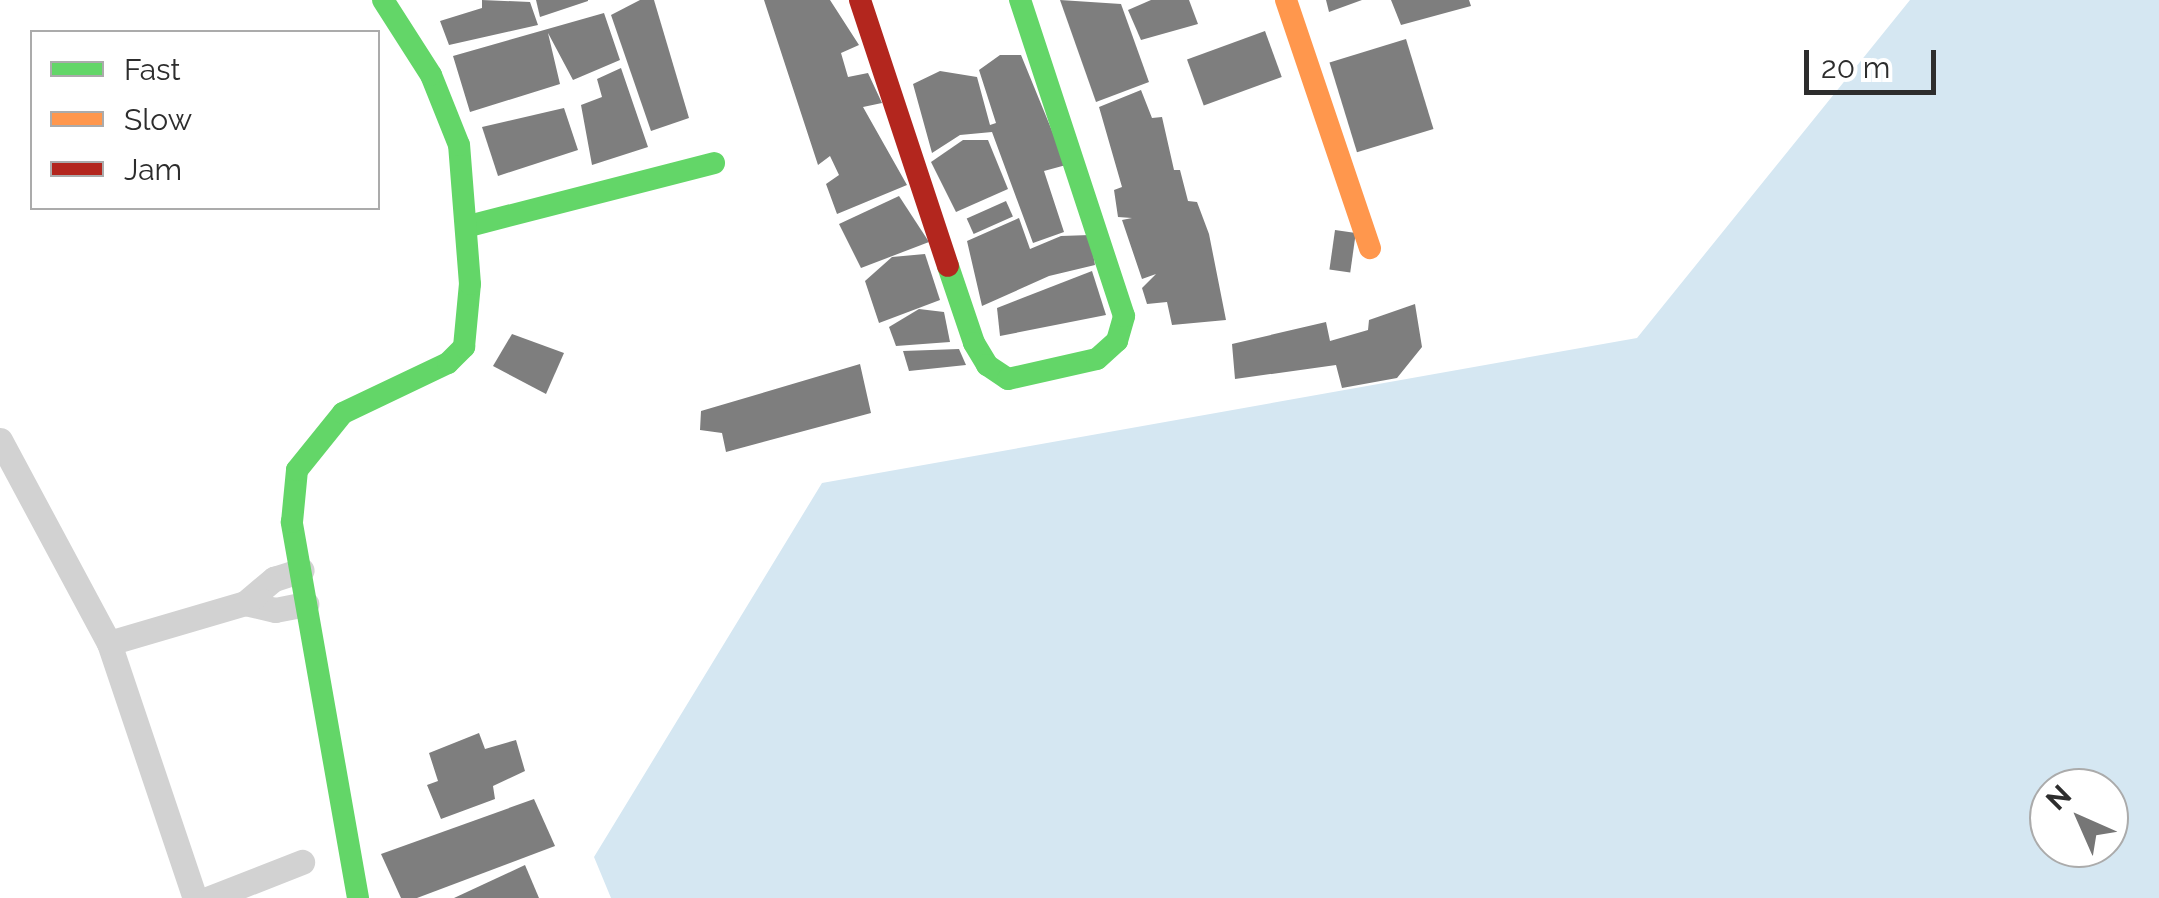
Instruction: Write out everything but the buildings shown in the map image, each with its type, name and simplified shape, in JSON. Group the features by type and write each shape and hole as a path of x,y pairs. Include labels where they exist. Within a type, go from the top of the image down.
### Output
{"street":[{"path":"358,898 292,522 296,470 316,439 343,414 448,362 464,347 469,226 466,176 444,104 383,0"},
{"path":"860,0 974,343 988,365 1008,380 1098,359 1116,341 1124,316 1020,0"},
{"path":"1286,0 1370,248"},
{"path":"469,226 714,163"}],"lane":[{"path":"0,440 110,643 195,898"},
{"path":"110,643 245,603 274,579 302,570"},
{"path":"245,603 275,610 306,604"},
{"path":"210,898 302,862"}],"water":[{"path":"1910,0 2159,0 2159,898 611,898 594,857 822,483 1637,338"}],"traffic: fast":[{"path":"358,898 292,522 297,470 343,413 448,363 464,347 470,284 459,145 431,75 383,0"},
{"path":"948,266 974,343 987,365 1008,379 1097,359 1117,341 1124,316 1020,0"},
{"path":"469,226 714,163"}],"traffic: slow":[{"path":"1286,0 1370,248"}],"traffic: jam":[{"path":"860,0 948,266"}]}
